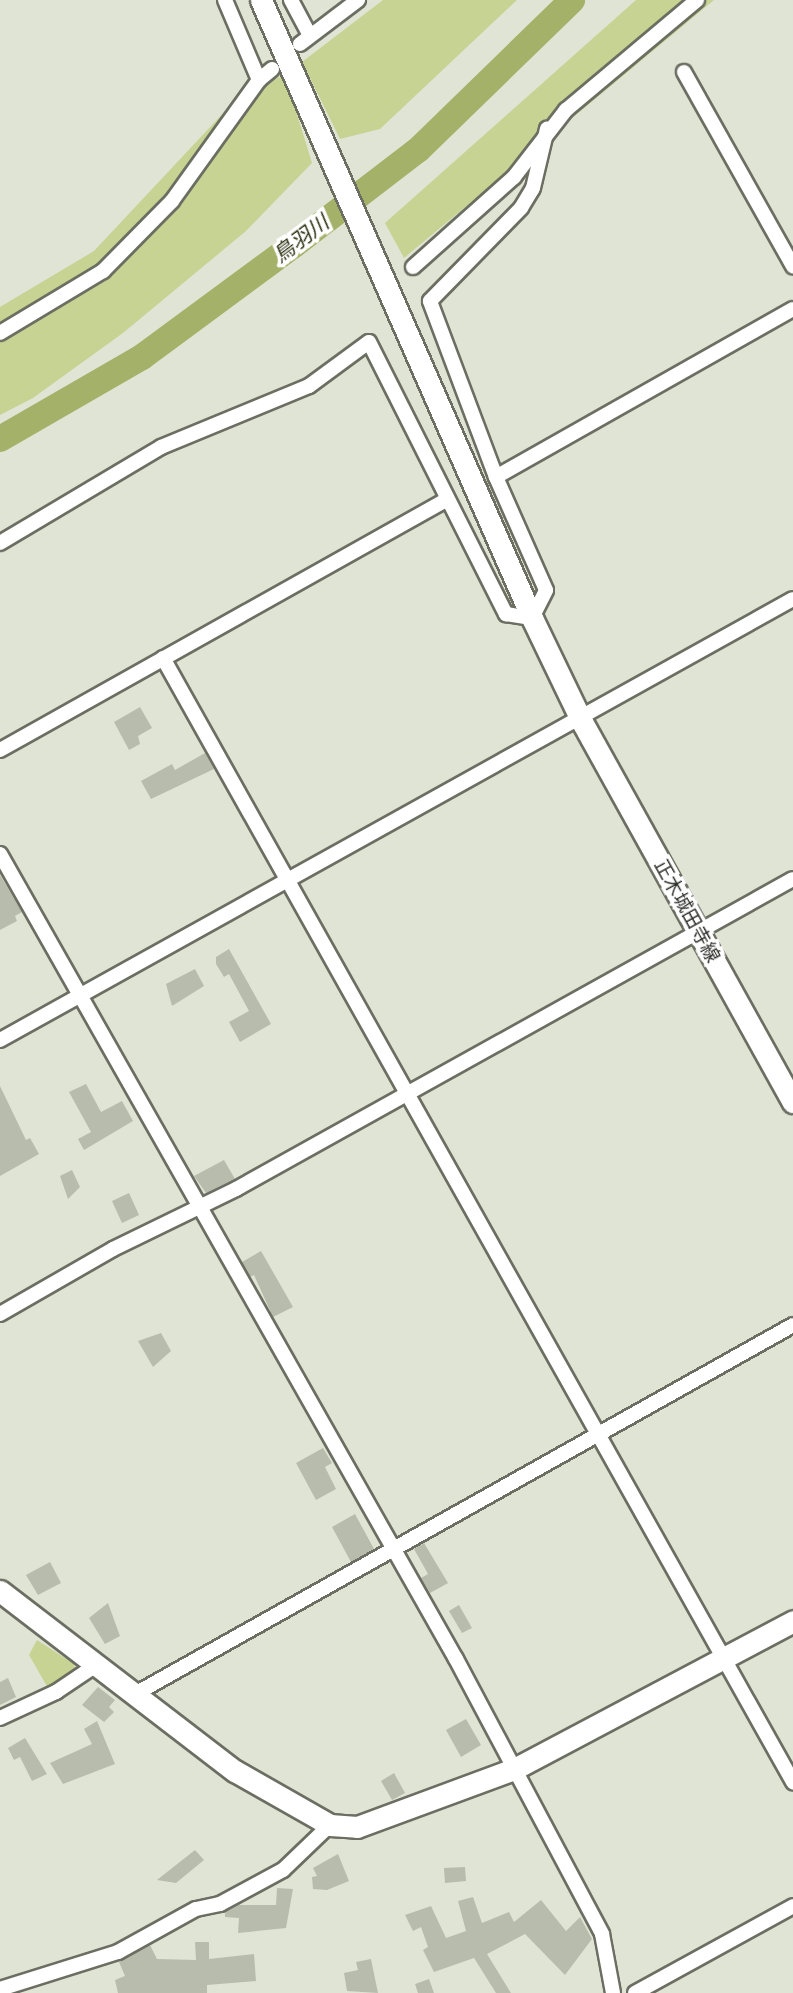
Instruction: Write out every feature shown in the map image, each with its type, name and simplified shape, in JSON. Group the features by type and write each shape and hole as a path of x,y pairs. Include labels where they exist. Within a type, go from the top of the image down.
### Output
{"street":[{"path":"225,0 259,80"},
{"name":"正木城田寺線","path":"261,0 302,86 531,618 581,720 793,1102"},
{"path":"291,0 305,40 358,0"},
{"path":"413,267 514,177 547,128 697,0"},
{"path":"0,333 103,271 172,201 259,80 272,69"},
{"path":"684,72 793,266"},
{"path":"0,543 161,447 309,387 369,342 446,500 506,614 531,618 546,590 496,477 430,301 520,208 533,188 547,128"},
{"path":"496,477 793,309"},
{"path":"0,750 446,500"},
{"path":"0,1040 581,720 793,598"},
{"path":"163,658 285,881 793,1782"},
{"path":"0,854 202,1208 514,1769 602,1934 613,1993"},
{"path":"0,1314 113,1249 202,1208 793,879"},
{"path":"135,1694 793,1325"},
{"path":"0,1591 234,1771 330,1825 357,1827 514,1769 724,1660 793,1621"},
{"path":"0,1718 56,1692 96,1665"},
{"path":"0,1989 118,1952 196,1909 220,1904 283,1870 330,1825"},
{"path":"635,1993 793,1906"}],"green space":[{"path":"383,0 517,0 380,129 340,139 302,62"},
{"path":"636,0 714,0 404,258 385,223"},
{"path":"285,75 312,163 246,231 123,333 33,398 0,415 0,307 94,251 242,93"},
{"path":"37,1640 74,1664 76,1673 48,1688 29,1655"}],"building":[{"path":"140,707 152,728 138,736 140,744 129,750 114,722"},
{"path":"205,753 214,769 151,799 141,781 172,764 175,770"},
{"path":"0,875 22,912 15,916 17,921 0,930"},
{"path":"229,949 271,1024 240,1042 229,1022 249,1011 229,974 224,977 216,964 216,957"},
{"path":"195,969 204,986 172,1006 166,984"},
{"path":"86,1084 101,1112 122,1101 133,1121 84,1150 78,1139 91,1132 69,1092"},
{"path":"0,1086 26,1140 30,1138 39,1154 0,1176"},
{"path":"224,1160 235,1179 206,1193 194,1176"},
{"path":"72,1170 80,1187 68,1199 60,1176"},
{"path":"129,1193 139,1215 122,1223 112,1201"},
{"path":"261,1251 293,1307 273,1317 254,1275 250,1277 242,1262"},
{"path":"161,1333 171,1351 153,1367 138,1341"},
{"path":"323,1448 332,1463 325,1467 336,1489 316,1500 296,1463"},
{"path":"355,1514 374,1549 351,1562 332,1527"},
{"path":"424,1543 448,1583 430,1593 421,1578 428,1574 414,1549"},
{"path":"50,1562 61,1583 38,1595 26,1575"},
{"path":"108,1603 120,1636 105,1644 89,1618"},
{"path":"459,1605 472,1628 462,1633 449,1611"},
{"path":"8,1678 16,1697 0,1705 0,1682"},
{"path":"98,1687 115,1700 109,1707 114,1712 104,1722 82,1705"},
{"path":"466,1719 481,1745 461,1757 446,1730"},
{"path":"97,1721 115,1764 63,1784 50,1763 92,1744 84,1729"},
{"path":"25,1738 47,1774 32,1781 20,1757 14,1760 8,1748"},
{"path":"394,1773 405,1793 392,1800 381,1781"},
{"path":"195,1850 204,1860 176,1883 157,1880"},
{"path":"338,1854 349,1881 327,1890 313,1889 312,1877 317,1876 313,1868"},
{"path":"465,1867 466,1881 445,1883 444,1868"},
{"path":"277,1888 293,1889 286,1928 238,1933 239,1918 225,1917 225,1912 239,1905 276,1905"},
{"path":"473,1897 482,1923 509,1912 514,1922 541,1900 566,1931 580,1917 592,1939 565,1975 525,1934 487,1954 511,1993 496,1993 474,1958 434,1972 423,1950 428,1947 421,1927 413,1931 405,1915 431,1906 446,1938 466,1931 458,1901"},
{"path":"195,1942 209,1942 209,1959 254,1954 256,1981 207,1985 207,1993 118,1993 115,1980 125,1976 119,1962 150,1945 157,1959 196,1960"},
{"path":"371,1959 378,1993 347,1991 344,1973 358,1970 356,1962"},
{"path":"429,1979 434,1993 418,1993 415,1984"}],"waterway":[{"name":"鳥羽川","path":"0,439 142,357 418,150 572,0"}]}
